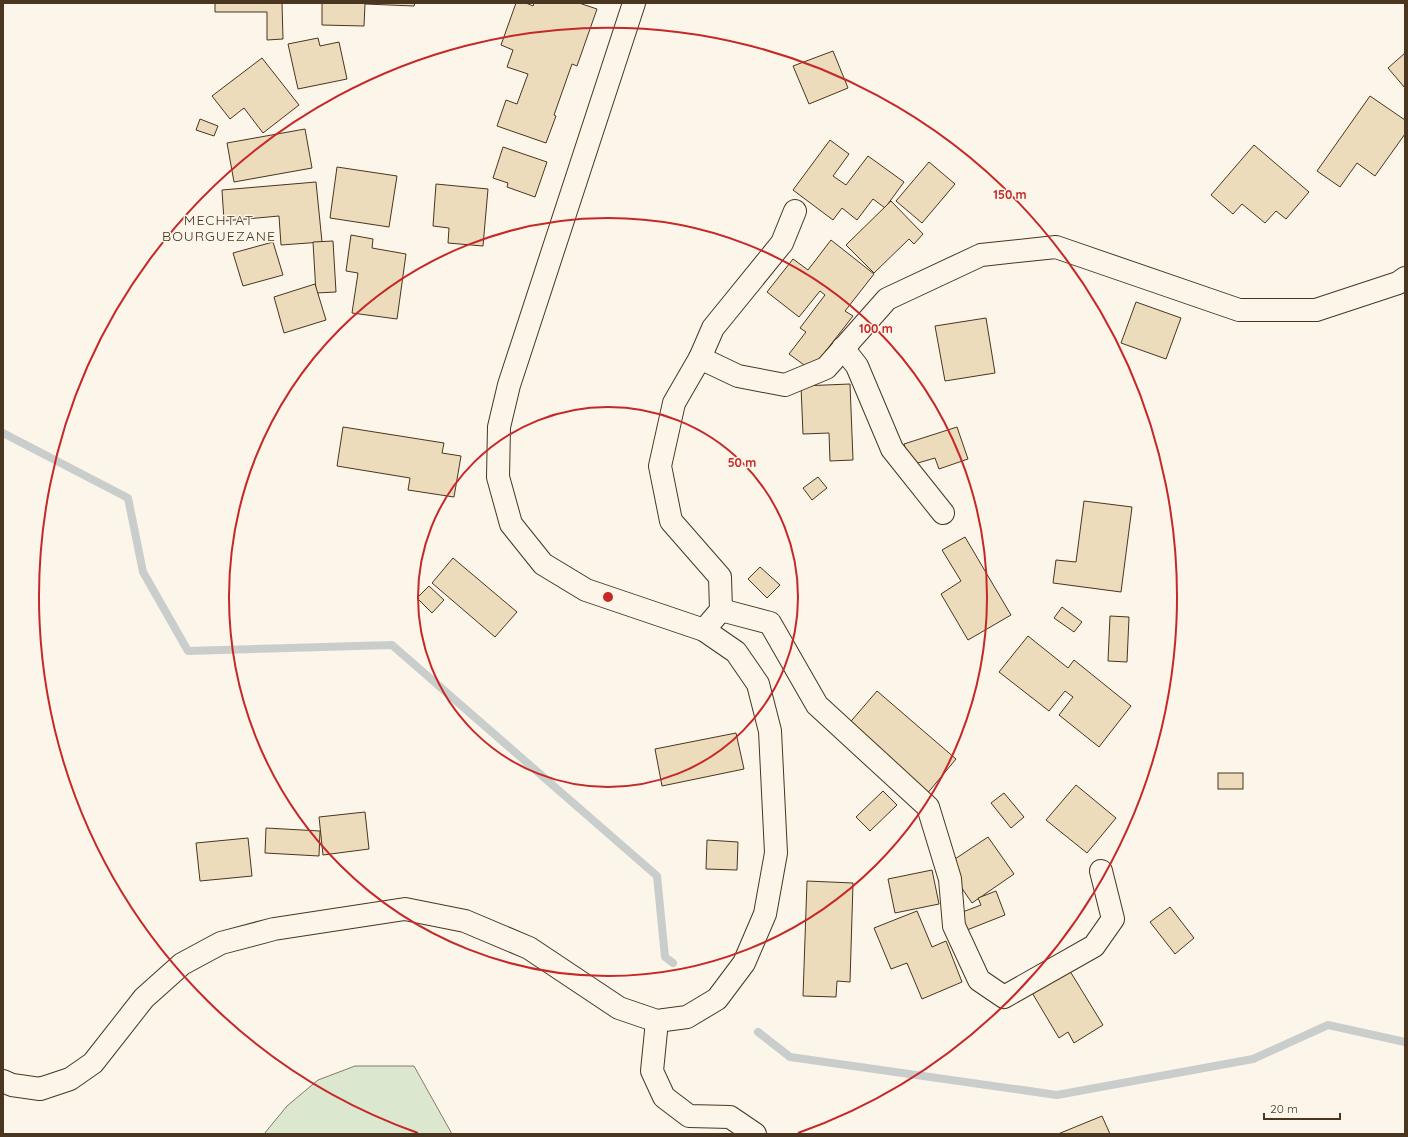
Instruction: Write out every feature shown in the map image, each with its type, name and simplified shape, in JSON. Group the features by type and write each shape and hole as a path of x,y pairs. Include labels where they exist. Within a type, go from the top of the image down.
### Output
{"street":[{"path":"3,1081 12,1085 40,1089 70,1079 93,1063 144,998 182,964 221,943 274,929 405,909 465,921 529,948 619,1008 656,1022 687,1017 717,999 744,963 765,914 776,853 770,731 758,684 736,652 704,630 586,590 543,564 511,524 498,477 499,427 509,385 634,3"},
{"path":"704,630 721,610 720,577 671,521 660,466 674,403 700,358 713,328 782,243 795,210"},
{"path":"700,358 738,376 785,385 826,368 887,299 981,255 1056,247 1239,310 1316,310 1398,283 1405,278"},
{"path":"843,348 857,366 892,450 943,513"},
{"path":"721,610 770,623 817,705 928,807 950,879 954,926 979,980 1004,997 1094,946 1113,919 1101,871"},
{"path":"656,1022 652,1071 664,1098 689,1116 730,1117 755,1134"}],"green space":[{"path":"355,1066 414,1066 452,1134 264,1134 287,1106 318,1080"}],"building":[{"path":"215,3 282,3 283,39 267,40 267,12 215,12"},
{"path":"322,3 415,3 414,6 365,4 364,26 322,25"},
{"path":"516,3 526,3 533,6 534,3 579,3 597,9 577,66 572,64 546,143 497,126 506,100 517,104 528,74 507,67 513,50 501,45"},
{"path":"318,38 320,46 339,42 347,79 298,89 288,44"},
{"path":"833,51 848,88 809,104 793,66"},
{"path":"1405,53 1405,88 1388,68"},
{"path":"262,58 299,105 263,133 244,108 230,119 212,96"},
{"path":"1370,96 1405,120 1405,134 1375,176 1357,163 1340,187 1317,171"},
{"path":"200,119 218,126 214,136 196,130"},
{"path":"305,129 312,168 234,182 227,143"},
{"path":"830,140 849,154 833,176 846,185 868,156 904,182 885,208 873,199 857,220 842,208 833,220 793,190"},
{"path":"1254,145 1309,192 1286,219 1276,211 1265,223 1242,204 1233,214 1211,195"},
{"path":"503,147 547,162 535,197 507,187 508,183 493,178"},
{"path":"929,162 955,184 922,223 896,201"},
{"path":"337,167 397,176 389,227 330,218"},
{"path":"316,182 322,242 281,245 279,216 224,221 222,190"},
{"path":"436,184 488,189 483,246 448,243 449,228 433,226"},
{"path":"891,201 923,234 914,244 909,239 874,273 846,245"},
{"path":"351,235 373,239 372,248 406,254 397,319 352,313 358,273 346,271"},
{"path":"831,240 874,274 845,311 853,316 811,370 789,354 806,332 800,328 825,295 820,291 799,317 767,292 793,259 808,270"},
{"path":"333,241 336,292 316,293 313,242"},
{"path":"273,242 283,275 243,286 233,253"},
{"path":"315,284 326,320 284,333 274,297"},
{"path":"1136,302 1181,318 1166,359 1121,343"},
{"path":"986,318 995,373 945,381 935,326"},
{"path":"850,384 853,460 830,461 829,433 803,434 801,386"},
{"path":"343,427 444,443 442,453 461,456 454,497 408,490 410,478 337,466"},
{"path":"957,427 968,459 939,469 935,458 911,465 904,444"},
{"path":"818,477 827,488 812,500 803,488"},
{"path":"1084,501 1132,507 1121,592 1053,583 1056,560 1076,562"},
{"path":"965,537 1011,615 968,640 941,594 961,581 942,550"},
{"path":"453,558 517,612 495,637 432,583"},
{"path":"760,567 780,585 767,598 748,579"},
{"path":"429,586 444,600 432,613 417,598"},
{"path":"1062,607 1082,622 1074,632 1054,618"},
{"path":"1110,616 1129,617 1127,662 1108,661"},
{"path":"1028,636 1068,668 1074,660 1131,706 1099,747 1059,715 1073,697 1065,691 1049,711 999,672"},
{"path":"877,691 956,759 926,795 846,727"},
{"path":"736,733 744,769 662,786 655,749"},
{"path":"1218,773 1243,773 1243,789 1218,789"},
{"path":"1076,785 1116,818 1087,853 1046,820"},
{"path":"883,791 897,805 870,831 856,817"},
{"path":"1004,793 1024,817 1011,828 991,803"},
{"path":"365,812 369,849 323,855 319,817"},
{"path":"266,828 320,831 319,856 265,853"},
{"path":"988,837 1014,874 972,903 946,865"},
{"path":"248,838 252,876 200,881 196,843"},
{"path":"707,840 738,842 737,870 706,869"},
{"path":"932,870 939,904 895,913 888,879"},
{"path":"807,881 853,883 850,982 837,981 836,997 803,996"},
{"path":"996,891 1005,915 967,930 960,913 981,905 978,898"},
{"path":"1170,907 1194,938 1175,954 1150,922"},
{"path":"917,911 932,947 946,941 962,982 922,999 907,963 891,969 874,928"},
{"path":"1068,968 1103,1025 1074,1043 1068,1032 1059,1038 1031,991"},
{"path":"1102,1116 1110,1134 1058,1134"}],"waterway":[{"path":"3,433 128,498 143,572 188,651 392,645 657,876 665,957 673,963"},
{"path":"758,1032 790,1057 1057,1095 1253,1059 1328,1025 1405,1042"}],"district":[{"name":"MECHTAT BOURGUEZANE","path":"219,228"}]}
